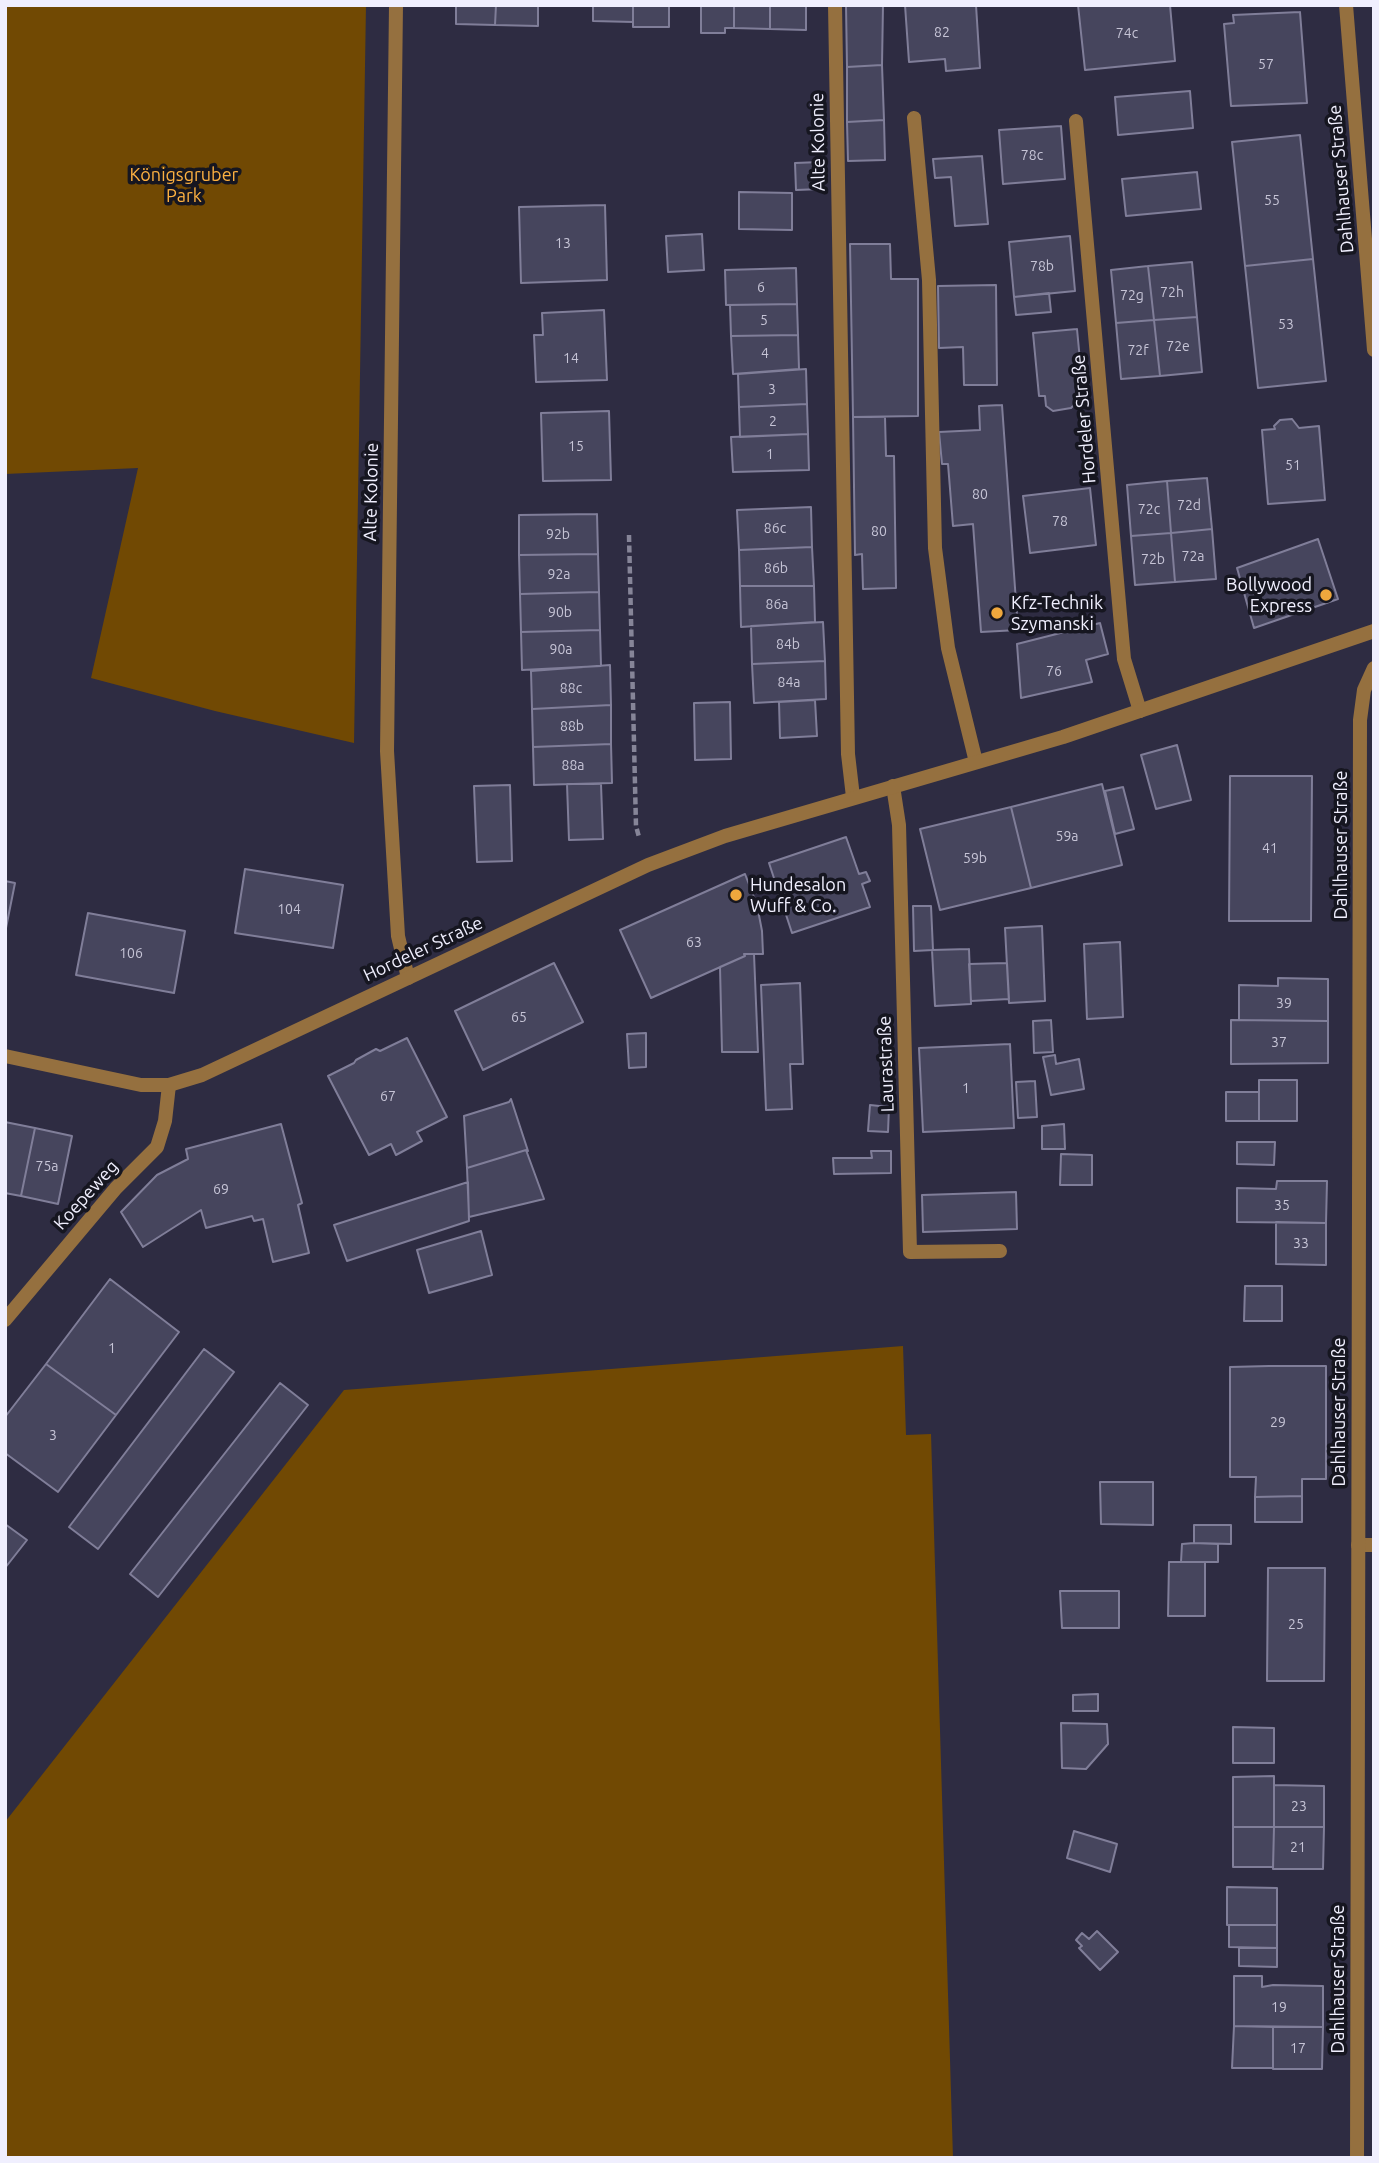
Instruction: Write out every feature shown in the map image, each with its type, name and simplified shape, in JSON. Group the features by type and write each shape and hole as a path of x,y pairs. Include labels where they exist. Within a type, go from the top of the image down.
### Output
{"street":[{"name":"Alte Kolonie","path":"396,5 387,751 398,936 408,978"},
{"name":"Alte Kolonie","path":"835,5 848,754 853,797"},
{"name":"Dahlhauser Straße","path":"1346,5 1374,350"},
{"path":"914,118 929,280 935,548 948,648 976,762"},
{"name":"Hordeler Straße","path":"1076,121 1124,659 1140,711"},
{"name":"Hordeler Straße","path":"5,1056 141,1085 169,1085 202,1075 648,865 725,836 1063,737 1374,631"},
{"name":"Dahlhauser Straße","path":"1357,2158 1360,720 1364,690 1374,668"},
{"name":"Laurastraße","path":"893,786 899,825 911,1252 1000,1251"},
{"name":"Koepeweg","path":"5,1320 116,1188 157,1147 165,1121 169,1085"},
{"path":"1358,1545 1374,1545"}],"path":[{"path":"629,536 636,826 648,865"}],"green space":[{"name":"Königsgruber Park","path":"5,5 366,5 354,743 215,711 91,678 138,468 5,474"},
{"path":"903,1346 906,1435 931,1434 953,2158 5,2158 5,1822 344,1390"}],"building":[{"path":"456,5 496,5 495,25 456,24"},
{"path":"496,5 538,5 538,26 495,25"},
{"path":"593,5 633,5 633,22 593,21"},
{"path":"633,5 669,5 669,27 633,27"},
{"path":"701,5 734,5 734,28 725,28 725,33 701,33"},
{"path":"734,5 770,5 770,29 734,28"},
{"path":"770,5 806,5 806,30 770,29"},
{"path":"846,5 883,5 882,65 847,67"},
{"path":"905,5 976,5 980,68 946,71 945,59 909,62"},
{"path":"1078,5 1170,5 1175,61 1085,70"},
{"path":"1300,12 1307,103 1231,106 1224,24 1234,23 1233,15"},
{"path":"882,65 884,120 847,122 847,67"},
{"path":"1190,91 1193,128 1118,135 1115,97"},
{"path":"884,120 885,160 848,161 847,122"},
{"path":"1061,126 1065,179 1003,184 999,130"},
{"path":"1300,135 1313,259 1245,266 1232,142"},
{"path":"982,156 988,224 955,226 951,177 935,178 933,159"},
{"path":"820,162 821,189 796,190 795,163"},
{"path":"1197,172 1201,209 1126,216 1122,179"},
{"path":"739,192 792,193 792,230 739,229"},
{"path":"605,205 607,280 521,283 519,207"},
{"path":"702,234 704,270 668,272 666,236"},
{"path":"1070,236 1075,291 1014,297 1009,242"},
{"path":"850,244 890,244 891,279 918,279 918,416 853,417"},
{"path":"1313,259 1326,381 1258,388 1245,266"},
{"path":"1192,262 1197,317 1154,320 1148,266"},
{"path":"1148,266 1154,320 1116,323 1111,270"},
{"path":"796,268 797,304 726,305 725,270"},
{"path":"996,285 997,385 964,385 963,347 939,348 938,286"},
{"path":"1049,293 1051,312 1016,315 1014,297"},
{"path":"797,304 798,335 731,336 730,305"},
{"path":"604,310 607,380 536,382 534,335 543,335 542,313"},
{"path":"1197,317 1202,372 1160,376 1154,320"},
{"path":"1154,320 1160,376 1121,379 1116,323"},
{"path":"1077,329 1083,392 1077,392 1077,402 1071,408 1053,411 1046,406 1045,396 1039,396 1033,333"},
{"path":"798,335 799,369 733,374 731,336"},
{"path":"806,369 807,404 739,407 738,374"},
{"path":"807,404 808,434 740,437 739,407"},
{"path":"1002,405 1018,630 981,632 973,524 953,526 948,464 942,464 939,432 980,430 979,406"},
{"path":"609,411 611,480 543,481 541,413"},
{"path":"853,417 885,417 886,456 894,456 896,588 863,589 862,554 855,555"},
{"path":"1292,419 1299,428 1319,426 1325,500 1268,504 1262,430 1275,429 1274,426 1280,420"},
{"path":"808,434 809,470 733,472 731,437"},
{"path":"1207,478 1212,529 1171,533 1167,481"},
{"path":"1167,481 1171,533 1131,536 1127,485"},
{"path":"1090,488 1096,545 1030,553 1023,496"},
{"path":"811,507 812,547 739,550 737,510"},
{"path":"597,514 598,554 519,555 519,515"},
{"path":"1212,529 1216,579 1175,582 1171,533"},
{"path":"1171,533 1175,582 1135,585 1131,536"},
{"path":"1318,539 1338,599 1254,628 1237,568"},
{"path":"812,547 814,586 740,586 739,550"},
{"path":"598,554 599,592 520,594 519,555"},
{"path":"740,586 814,586 815,622 741,627"},
{"path":"599,592 600,630 521,632 520,594"},
{"path":"823,622 825,661 752,664 751,626"},
{"path":"1100,623 1108,654 1086,660 1092,682 1021,698 1017,644"},
{"path":"600,630 601,666 522,670 521,632"},
{"path":"825,661 826,699 754,703 752,664"},
{"path":"610,665 611,705 532,709 531,671"},
{"path":"815,700 817,736 780,738 779,702"},
{"path":"730,702 731,759 695,760 694,703"},
{"path":"611,705 611,744 533,747 532,709"},
{"path":"611,744 612,783 534,785 533,747"},
{"path":"1177,745 1191,800 1156,809 1141,755"},
{"path":"1230,776 1312,776 1311,921 1229,921"},
{"path":"567,784 601,784 603,839 569,840"},
{"path":"1102,784 1122,865 1031,888 1011,807"},
{"path":"510,785 512,861 477,862 474,786"},
{"path":"1123,787 1134,829 1115,834 1105,791"},
{"path":"1011,807 1031,888 940,910 920,829"},
{"path":"846,837 859,874 866,872 870,881 862,884 870,907 792,933 769,863"},
{"path":"245,869 343,885 333,948 235,933"},
{"path":"745,874 757,905 763,954 744,954 745,956 651,998 620,930"},
{"path":"5,881 15,883 5,933"},
{"path":"913,906 931,906 933,950 914,951"},
{"path":"88,913 185,931 174,993 76,975"},
{"path":"1042,926 1045,1001 1009,1003 1005,928"},
{"path":"1120,942 1123,1017 1087,1019 1084,944"},
{"path":"969,949 971,1004 935,1006 932,950"},
{"path":"744,954 754,954 758,1052 722,1052 720,967 745,956"},
{"path":"554,963 583,1022 483,1070 455,1011"},
{"path":"1007,963 1009,999 971,1001 969,964"},
{"path":"1278,978 1328,979 1328,1021 1239,1020 1239,985 1278,986"},
{"path":"800,983 803,1064 790,1064 792,1109 766,1110 761,985"},
{"path":"1051,1020 1053,1052 1034,1053 1033,1021"},
{"path":"1231,1020 1328,1021 1328,1063 1231,1064"},
{"path":"646,1033 646,1067 629,1068 627,1034"},
{"path":"407,1038 447,1117 417,1132 422,1141 396,1155 391,1144 369,1155 328,1076 376,1049 380,1051"},
{"path":"1010,1044 1014,1128 923,1132 919,1048"},
{"path":"1055,1055 1056,1064 1079,1059 1084,1089 1051,1095 1043,1057"},
{"path":"1259,1080 1297,1080 1297,1121 1259,1121"},
{"path":"1035,1081 1037,1117 1018,1118 1016,1082"},
{"path":"1226,1092 1259,1092 1259,1121 1226,1121"},
{"path":"511,1099 528,1151 467,1168 464,1116 509,1102"},
{"path":"870,1105 889,1107 888,1132 868,1131"},
{"path":"5,1122 35,1128 21,1196 5,1193"},
{"path":"281,1124 302,1203 298,1205 309,1253 273,1262 263,1219 254,1221 252,1216 206,1228 201,1210 143,1247 121,1212 157,1175 188,1159 186,1149"},
{"path":"1064,1124 1065,1149 1042,1149 1042,1126"},
{"path":"35,1128 72,1136 58,1204 21,1196"},
{"path":"1237,1142 1275,1142 1274,1165 1237,1164"},
{"path":"526,1150 544,1199 469,1217 467,1168"},
{"path":"871,1151 891,1151 891,1173 834,1174 833,1158 872,1158"},
{"path":"1061,1154 1092,1155 1092,1185 1060,1185"},
{"path":"1277,1181 1327,1181 1326,1223 1237,1222 1237,1188 1276,1189"},
{"path":"468,1182 469,1221 347,1261 334,1225"},
{"path":"1016,1192 1017,1229 923,1232 922,1195"},
{"path":"1276,1222 1326,1223 1326,1265 1276,1264"},
{"path":"481,1231 492,1275 429,1293 417,1250"},
{"path":"110,1279 179,1332 116,1415 46,1364"},
{"path":"1245,1286 1282,1286 1282,1321 1244,1321"},
{"path":"204,1349 234,1372 98,1549 69,1527"},
{"path":"46,1364 116,1415 58,1492 5,1453 5,1417"},
{"path":"1326,1366 1326,1479 1302,1479 1302,1496 1255,1497 1256,1477 1230,1477 1230,1367"},
{"path":"280,1383 308,1405 158,1597 130,1574"},
{"path":"1100,1482 1153,1482 1153,1525 1101,1524"},
{"path":"1302,1496 1302,1522 1255,1522 1255,1497"},
{"path":"5,1524 27,1540 5,1568"},
{"path":"1194,1525 1231,1525 1231,1544 1194,1543"},
{"path":"1182,1544 1218,1544 1218,1562 1181,1562"},
{"path":"1169,1562 1205,1562 1205,1616 1168,1616"},
{"path":"1268,1568 1325,1568 1324,1681 1267,1681"},
{"path":"1060,1591 1119,1591 1119,1628 1062,1628"},
{"path":"1098,1694 1098,1711 1073,1711 1073,1695"},
{"path":"1061,1723 1107,1724 1108,1744 1086,1769 1062,1768"},
{"path":"1233,1727 1274,1728 1274,1763 1233,1763"},
{"path":"1274,1776 1274,1827 1233,1827 1233,1777"},
{"path":"1274,1785 1324,1786 1324,1827 1274,1827"},
{"path":"1233,1827 1274,1827 1273,1867 1233,1867"},
{"path":"1274,1827 1324,1827 1323,1869 1273,1869"},
{"path":"1074,1831 1117,1844 1110,1872 1067,1858"},
{"path":"1227,1887 1277,1888 1277,1925 1227,1925"},
{"path":"1229,1925 1277,1925 1277,1948 1229,1947"},
{"path":"1097,1931 1118,1952 1100,1970 1079,1948 1082,1946 1076,1940 1082,1933 1089,1939"},
{"path":"1239,1948 1277,1948 1277,1967 1239,1966"},
{"path":"1234,1976 1262,1976 1262,1987 1323,1986 1323,2027 1234,2026"},
{"path":"1234,2026 1273,2027 1273,2068 1232,2068"},
{"path":"1273,2027 1323,2027 1322,2069 1273,2069"}],"place":[{"name":"Bollywood Express","path":"1326,595"},
{"name":"Kfz-Technik Szymanski","path":"997,613"},
{"name":"Hundesalon Wuff & Co.","path":"736,895"}]}
